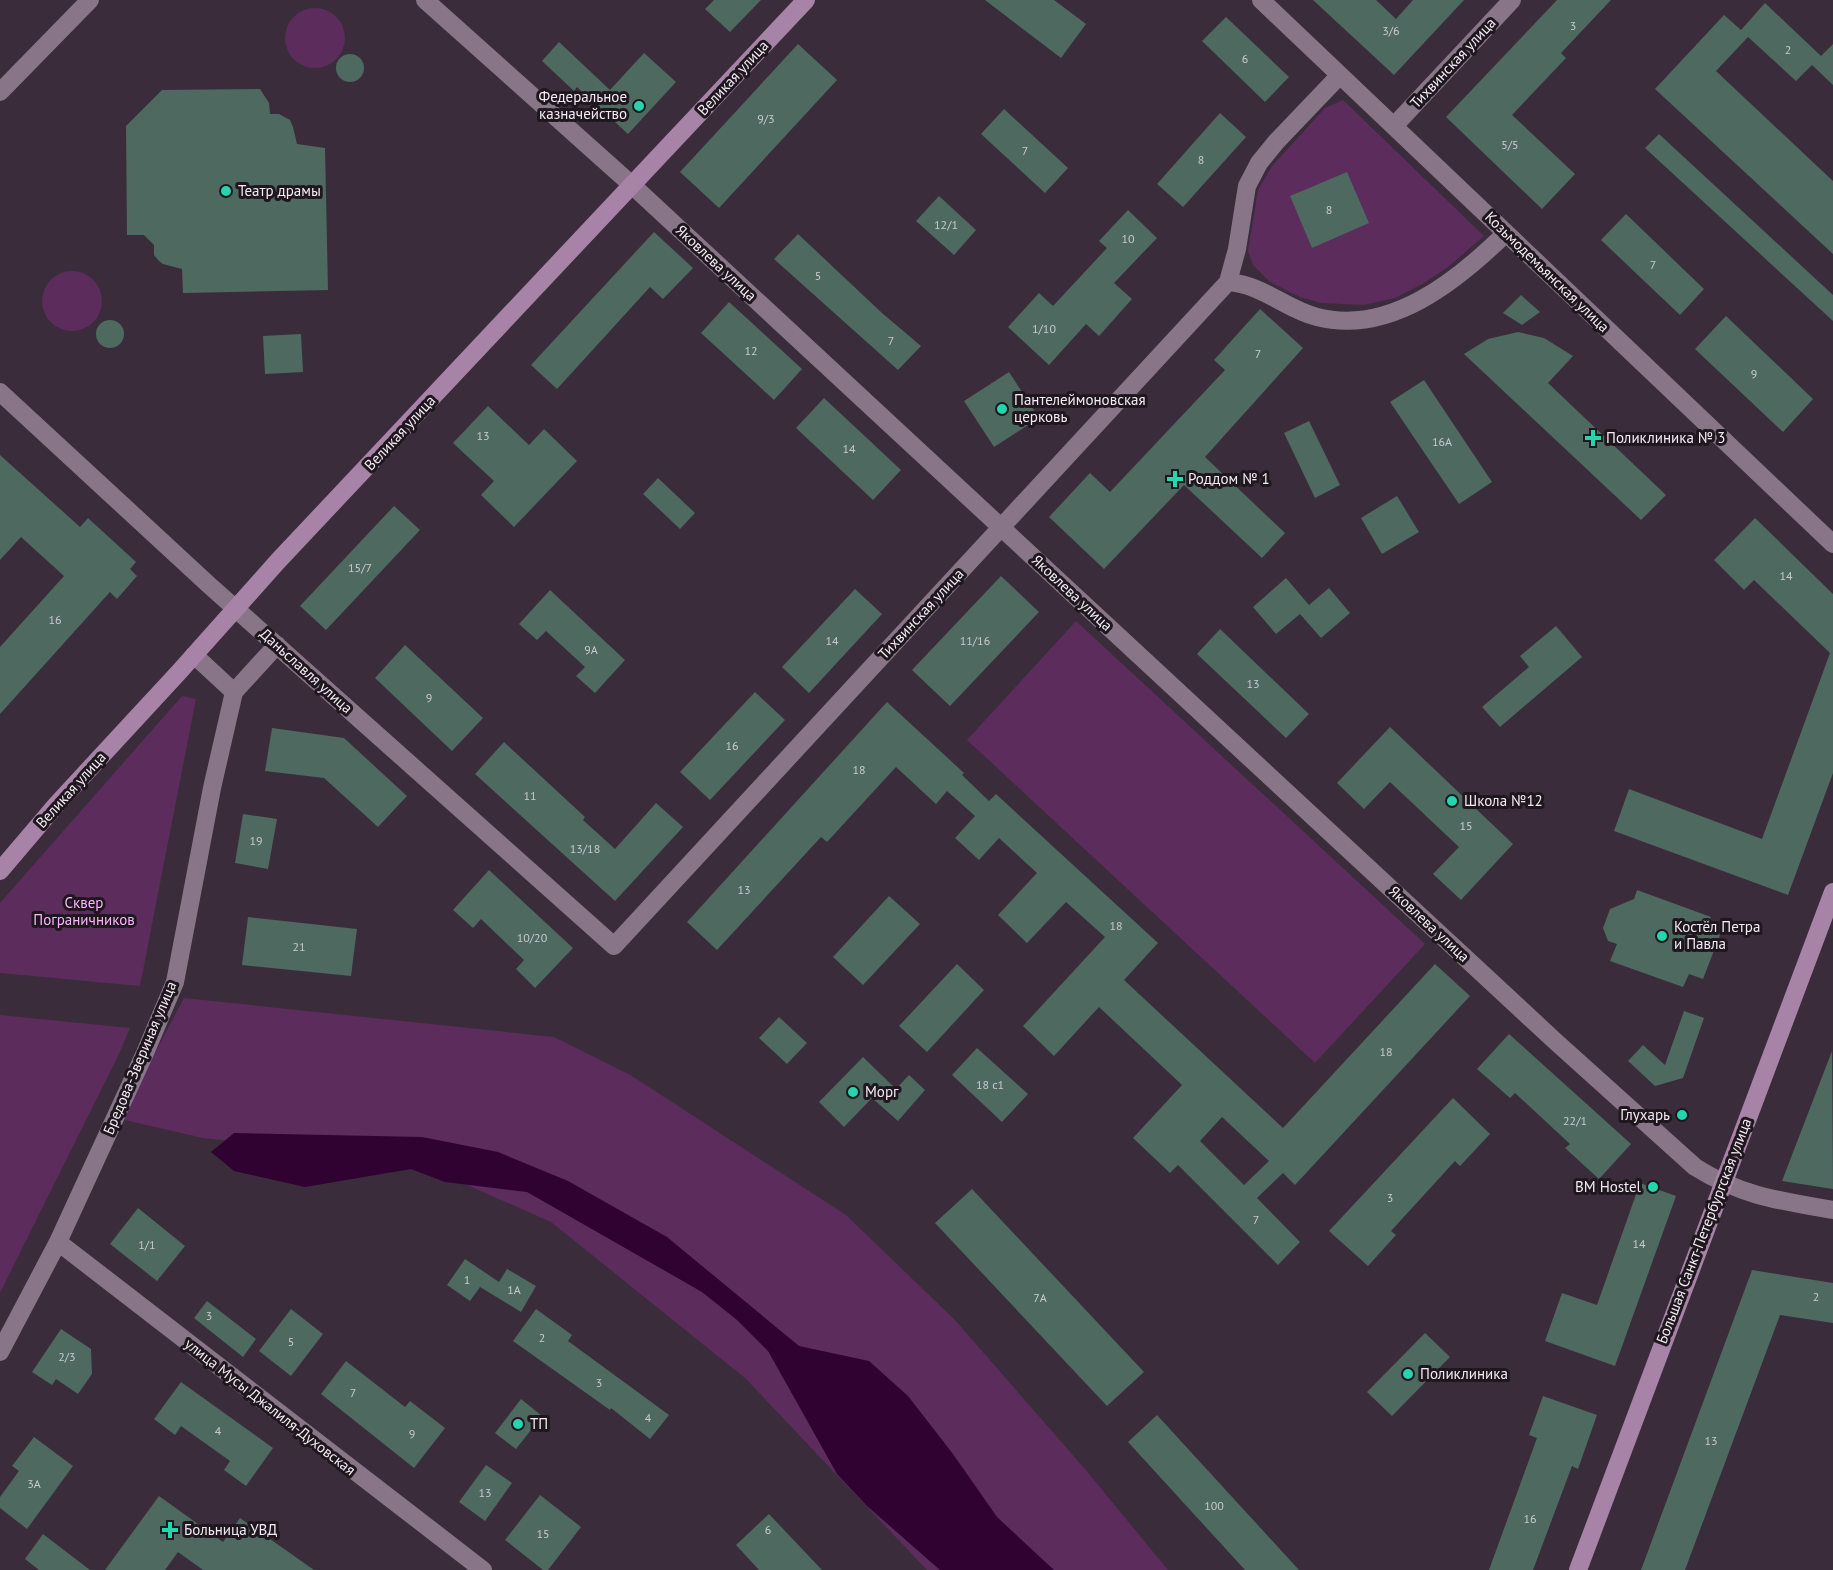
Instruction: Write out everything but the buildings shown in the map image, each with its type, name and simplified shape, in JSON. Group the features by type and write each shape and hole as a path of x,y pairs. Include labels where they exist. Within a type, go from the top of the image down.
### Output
{"main road":[{"name":"Великая улица","path":"0,871 56,805 236,608 806,0"},
{"name":"Большая Санкт-Петербургская улица","path":"1578,1570 1833,892"}],"street":[{"path":"0,92 90,0"},
{"name":"Яковлева улица","path":"425,0 633,186 1695,1167 1722,1183 1772,1200 1833,1210"},
{"name":"Козьмодемьянская улица","path":"1261,0 1833,544"},
{"name":"Тихвинская улица","path":"1394,126 1512,0"},
{"name":"Тихвинская улица","path":"614,946 1228,282 1237,249 1246,186 1259,163 1276,142 1341,75"},
{"path":"1228,282 1252,286 1316,317 1353,321 1376,317 1397,310 1432,293 1464,273 1506,233"},
{"name":"Даньславля улица","path":"0,392 277,645 614,946"},
{"path":"194,655 234,692 277,645"},
{"name":"Бредова-Звериная улица","path":"0,1352 58,1242 175,982 212,788 234,692"},
{"name":"улица Мусы Джалиля-Духовская","path":"58,1242 483,1570"}],"green space":[{"path":"315,8 336,17 345,38 336,59 315,68 294,59 285,38 294,17"},
{"path":"1343,100 1484,236 1448,267 1424,283 1395,298 1363,305 1321,303 1300,297 1270,282 1253,265 1248,251 1258,190 1272,166 1325,108"},
{"path":"72,271 93,280 102,301 93,322 72,331 51,322 42,301 51,280"},
{"path":"1076,621 1425,944 1315,1063 967,740"},
{"name":"Сквер Пограничников","path":"182,696 196,699 140,986 0,973 0,903"},
{"path":"184,998 554,1037 632,1076 846,1215 955,1320 1085,1469 1168,1570 927,1570 745,1378 551,1222 406,1158 203,1138 120,1119"},
{"path":"0,1015 130,1028 0,1293"}],"shaded area":[{"path":"234,1133 422,1137 498,1152 568,1181 667,1237 799,1346 869,1361 908,1396 953,1454 997,1517 1054,1570 940,1570 867,1506 837,1474 768,1351 737,1320 702,1292 527,1192 445,1182 411,1169 305,1187 234,1171 211,1152"}],"place":[{"name":"Федеральное казначейство","path":"639,106"},
{"name":"Театр драмы","path":"226,191"},
{"name":"Пантелеймоновская церковь","path":"1002,409"},
{"name":"Поликлиника № 3","path":"1593,438"},
{"name":"Роддом № 1","path":"1175,479"},
{"name":"Школа №12","path":"1452,801"},
{"name":"Костёл Петра и Павла","path":"1662,936"},
{"name":"Морг","path":"853,1092"},
{"name":"Глухарь","path":"1682,1115"},
{"name":"BM Hostel","path":"1653,1187"},
{"name":"Поликлиника","path":"1408,1374"},
{"name":"ТП","path":"518,1424"},
{"name":"Больница УВД","path":"170,1530"}]}
